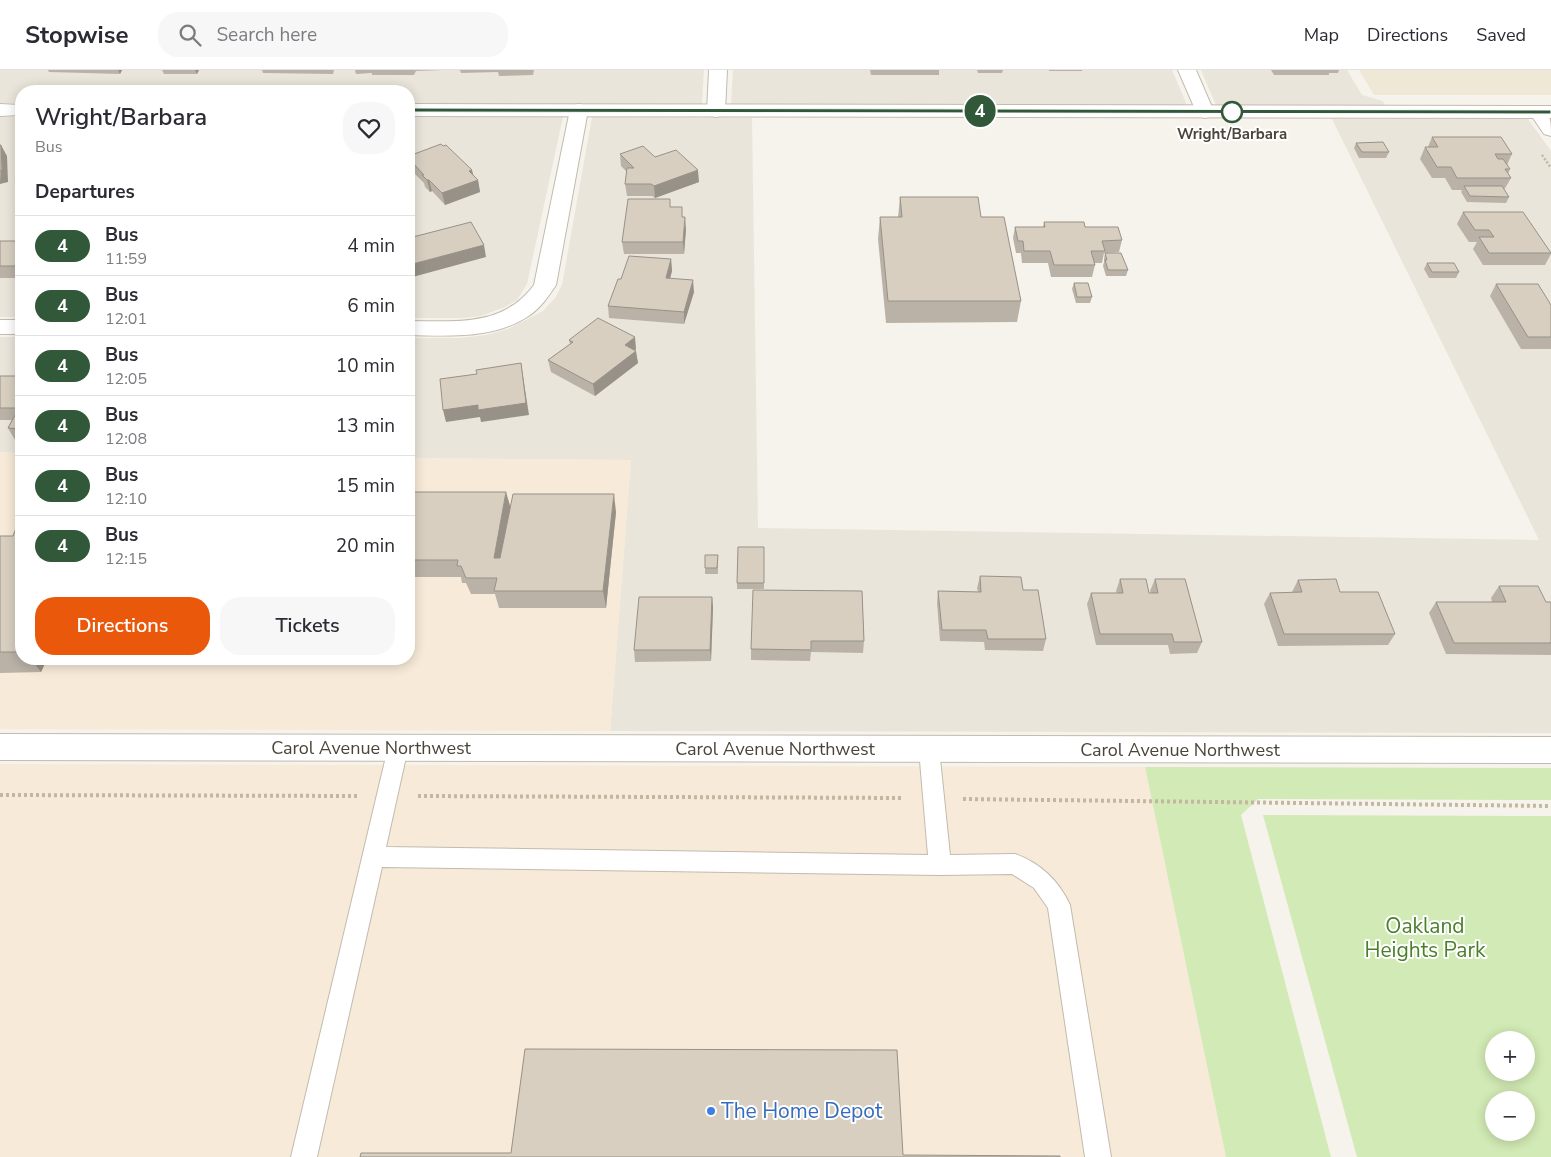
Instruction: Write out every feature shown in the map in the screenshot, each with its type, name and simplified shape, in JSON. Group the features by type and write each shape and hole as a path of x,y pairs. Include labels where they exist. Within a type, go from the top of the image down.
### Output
{"street":[{"path":"716,111 718,70"},
{"path":"1187,70 1205,112"},
{"path":"0,110 15,110"},
{"path":"415,110 1544,112 1551,130"},
{"path":"415,328 484,326 516,314 531,305 539,296 545,285 579,110"},
{"path":"0,327 15,327"},
{"name":"Carol Avenue Northwest","path":"0,746 1551,750"}],"lane":[{"path":"304,1157 398,748"},
{"path":"929,749 940,865"},
{"path":"372,857 940,865 1015,864 1042,881 1059,905 1098,1157"}],"path":[{"path":"0,794 934,798 1551,806"}],"shaded area":[{"path":"0,70 704,70 702,104 415,104 415,85 15,85 15,103 0,103"},
{"path":"733,70 1172,70 1187,105 731,104"},
{"path":"1201,70 1347,70 1362,95 1383,101 1385,105 1216,105"},
{"path":"1359,70 1551,70 1551,95 1374,95"},
{"path":"0,117 15,117 15,317 0,317"},
{"path":"415,117 563,117 527,284 517,300 505,307 481,316 415,318"},
{"path":"592,117 752,118 758,528 1539,540 1332,119 1528,119 1551,151 1551,733 610,731 631,460 415,458 415,338 460,338 486,335 508,329 543,311 555,298 562,285"},
{"path":"0,337 15,337 15,453 0,452"},
{"path":"0,452 15,453 15,665 415,665 415,458 631,460 610,731 0,729"},
{"path":"0,764 1145,767 1226,1157 0,1157"}],"green space":[{"path":"1145,767 1551,768 1551,800 1258,799 1241,815 1331,1157 1226,1157"},
{"name":"Oakland Heights Park","path":"1263,815 1551,816 1551,1157 1357,1157"}],"building":[{"path":"1432,137 1501,137 1512,154 1495,154 1498,159 1503,159 1510,169 1505,169 1511,178 1457,178 1451,167 1437,167 1425,147 1438,147"},
{"path":"1383,142 1389,152 1362,152 1356,143"},
{"path":"441,144 443,146 446,145 472,170 469,171 478,180 442,193 422,175 424,175 415,165 415,154"},
{"path":"0,145 2,170 0,171"},
{"path":"643,146 655,157 676,150 698,170 654,186 651,184 625,184 627,168 634,168 620,154"},
{"path":"1464,186 1502,186 1509,197 1470,196"},
{"path":"900,197 978,197 981,217 1004,217 1021,301 888,301 880,217 902,217"},
{"path":"628,199 670,199 670,207 682,207 682,217 685,217 683,242 622,242"},
{"path":"1463,212 1523,212 1551,253 1489,253 1479,237 1494,237 1489,230 1475,230"},
{"path":"471,222 484,245 415,263 415,236"},
{"path":"1044,222 1084,222 1085,227 1118,227 1122,240 1102,241 1105,251 1091,251 1095,265 1054,265 1050,251 1024,251 1023,241 1018,241 1015,227 1045,227"},
{"path":"0,241 15,241 15,266 0,266"},
{"path":"1105,253 1121,253 1128,270 1108,270"},
{"path":"629,256 671,259 666,278 693,280 684,312 608,306 618,279 621,279"},
{"path":"1427,263 1454,263 1459,272 1432,272"},
{"path":"1074,283 1088,283 1092,297 1077,297"},
{"path":"1496,284 1538,284 1551,305 1551,337 1528,337"},
{"path":"598,318 635,337 625,345 636,351 593,384 548,360 573,342 569,340"},
{"path":"521,363 526,403 478,410 478,405 443,410 440,379 477,374 476,370"},
{"path":"0,376 15,376 15,408 0,408"},
{"path":"15,415 15,429 8,428"},
{"path":"415,492 506,492 494,558 500,558 513,494 614,494 603,591 494,591 497,578 466,578 461,566 457,566 458,560 415,560"},
{"path":"15,531 15,652 0,652 0,536 13,536"},
{"path":"738,547 764,547 764,583 737,583"},
{"path":"705,555 718,555 717,568 705,568"},
{"path":"980,576 1021,577 1023,590 1038,590 1046,639 988,639 986,630 942,630 938,591 981,592"},
{"path":"1120,579 1146,579 1149,593 1158,593 1155,579 1185,579 1202,642 1174,642 1172,634 1100,634 1091,593 1123,593"},
{"path":"1336,579 1340,592 1378,592 1395,634 1284,634 1270,593 1302,592 1298,580"},
{"path":"1499,586 1538,586 1546,602 1551,602 1551,643 1454,643 1436,602 1506,602"},
{"path":"753,590 862,591 864,641 811,641 811,650 751,649"},
{"path":"639,597 712,597 710,650 634,650"},
{"name":"The Home Depot","path":"525,1049 897,1050 903,1155 1060,1157 360,1157 361,1153 511,1153"}],"bus line":[{"name":"4","path":"415,110 1551,112"}],"place":[{"name":"Wright/Barbara","path":"1232,112"},
{"name":"The Home Depot","path":"711,1111"}]}
